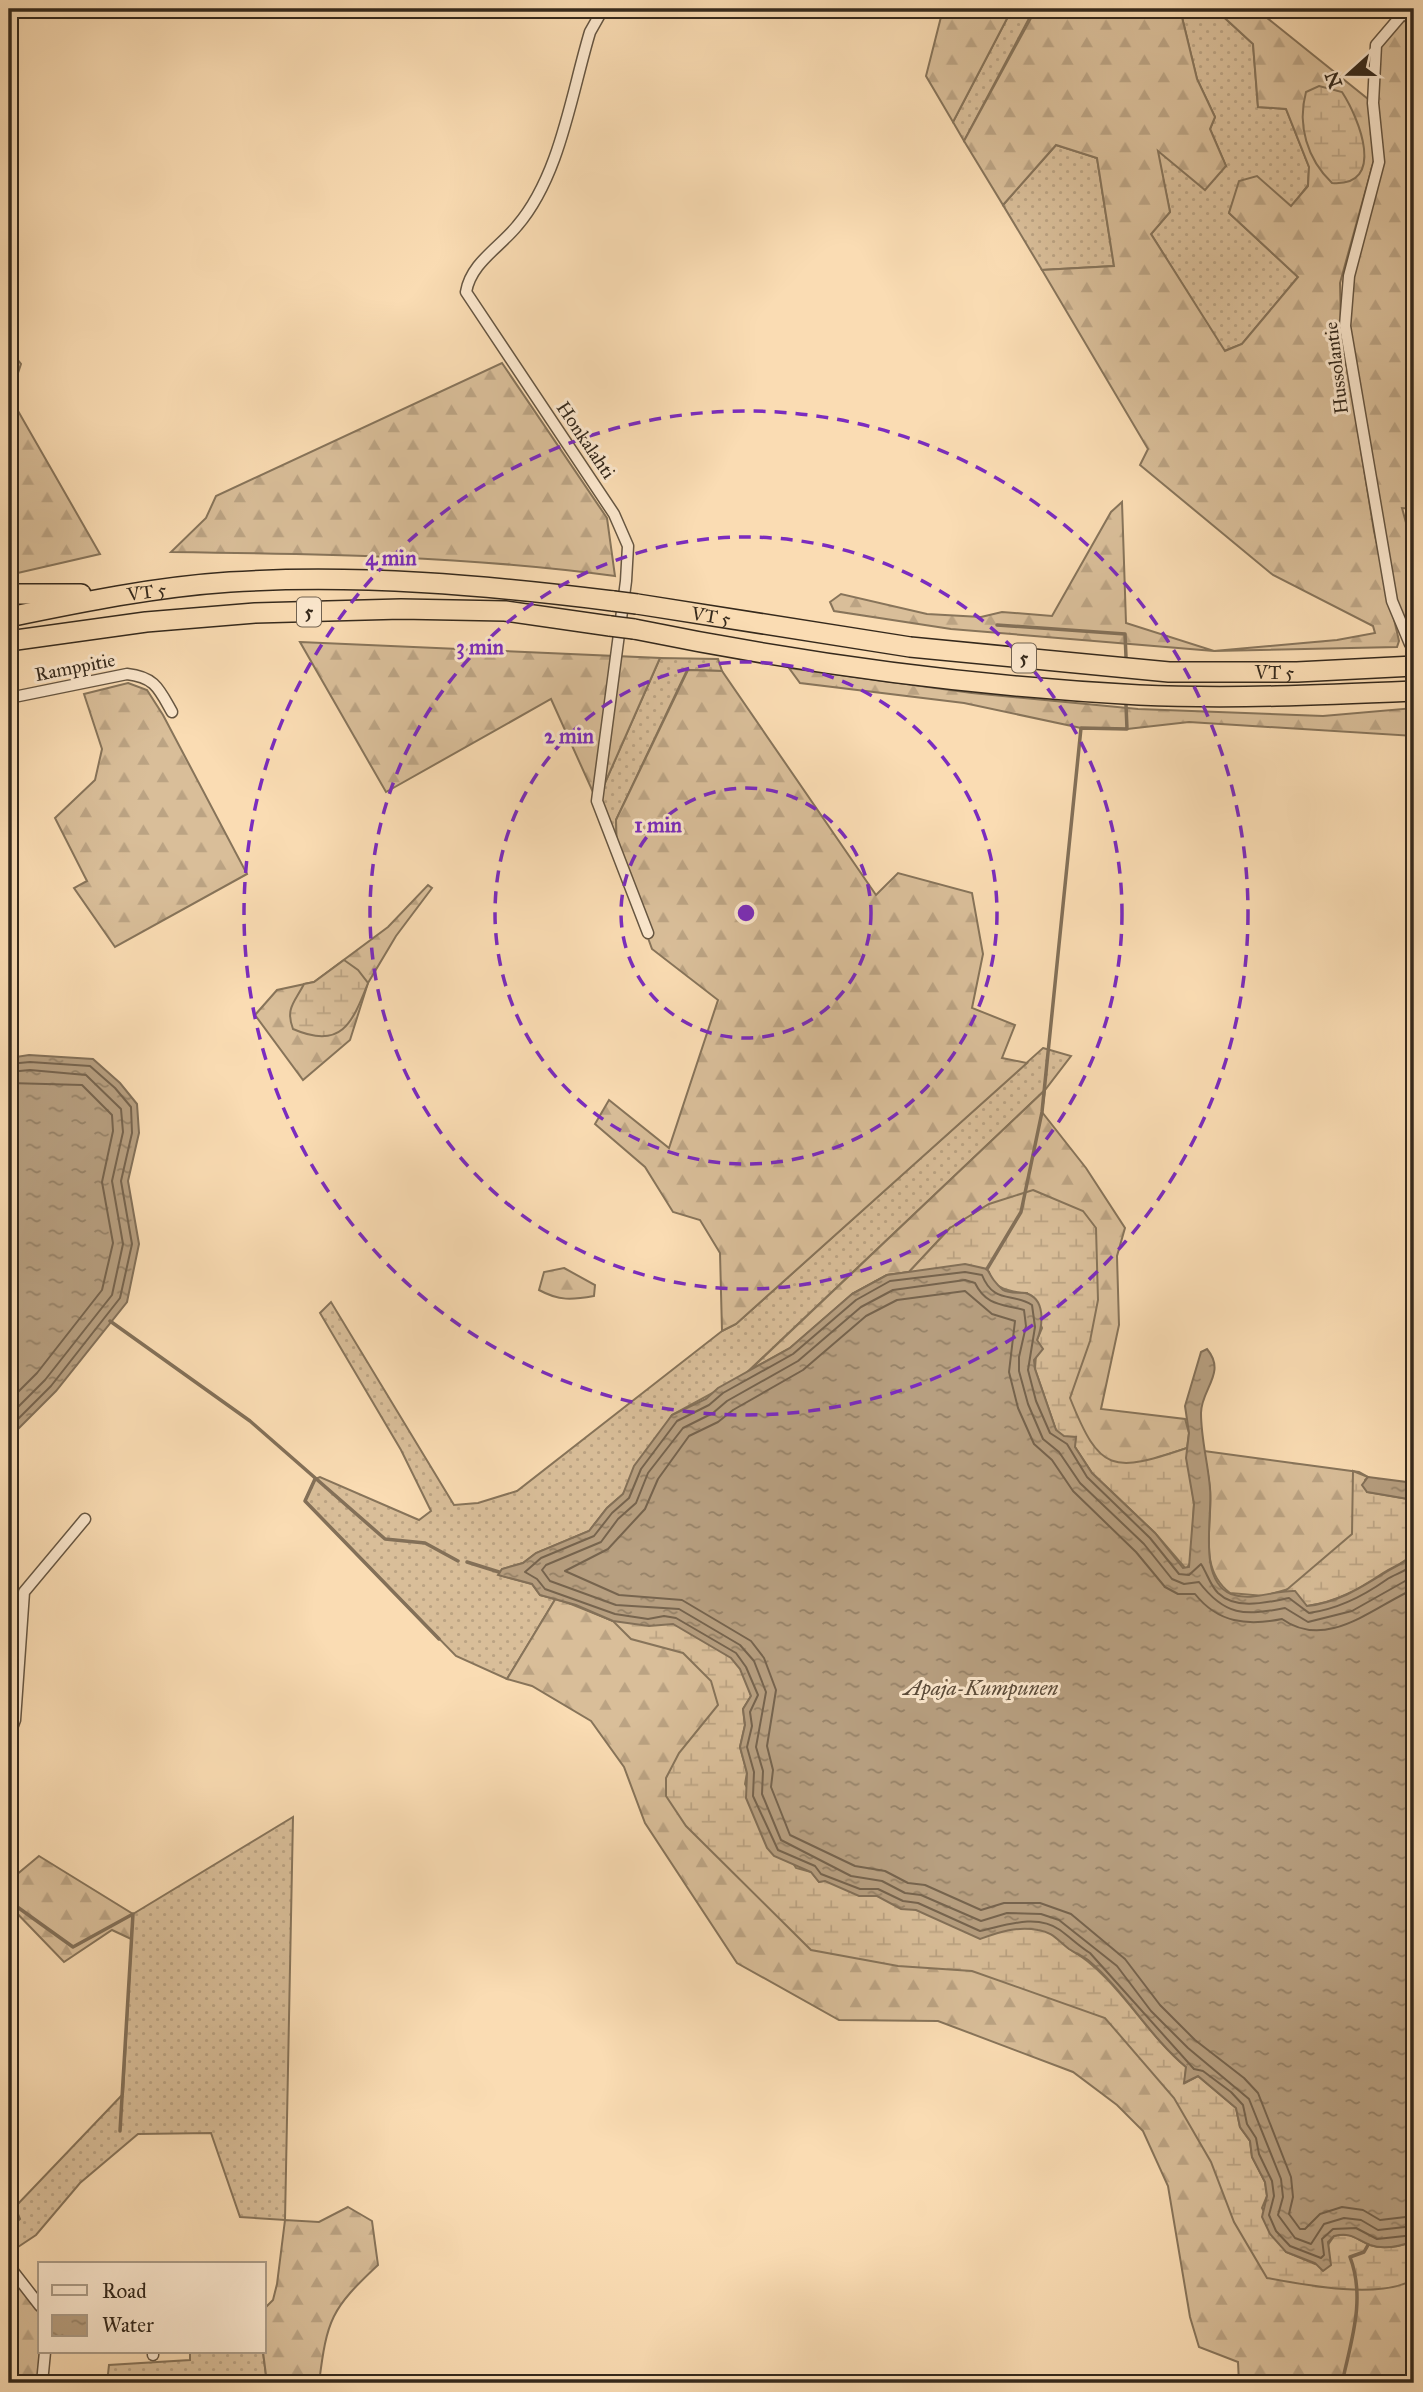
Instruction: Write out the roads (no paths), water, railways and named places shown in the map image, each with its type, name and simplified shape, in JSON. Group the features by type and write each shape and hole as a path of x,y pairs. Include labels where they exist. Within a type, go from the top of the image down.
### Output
{"highway":[{"name":"VT 5","path":"9,617 124,594 231,582 396,581 502,587 613,601 910,648 1169,672 1297,672 1414,666"},
{"path":"9,594 124,594"},
{"name":"VT 5","path":"9,641 146,622 255,613 401,609 505,611 634,629 907,675 1036,688 1140,695 1308,696 1414,691"}],"street":[{"name":"Honkalahti","path":"603,9 590,32 544,188 517,227 469,275 467,292 614,514 628,547 619,644 597,801 648,933"},
{"name":"Hussolantie","path":"1407,13 1376,45 1373,103 1379,162 1349,276 1345,326 1392,601 1410,645"},
{"name":"Ramppitie","path":"9,698 127,674 145,676 160,691 173,712"},
{"path":"9,1736 15,1720 24,1592 85,1519"},
{"path":"9,2266 38,2303"},
{"path":"42,2383 45,2354"}],"water":[{"path":"29,1055 93,1059 120,1083 137,1104 139,1133 128,1181 139,1244 127,1302 56,1391 9,1438 9,1058"},
{"name":"Apaja-Kumpunen","path":"965,1264 987,1269 1005,1291 1025,1293 1037,1300 1041,1327 1037,1340 1043,1349 1034,1360 1035,1369 1056,1430 1064,1436 1076,1437 1075,1447 1092,1473 1155,1533 1183,1568 1189,1567 1194,1504 1186,1458 1189,1433 1185,1406 1201,1352 1207,1349 1212,1358 1214,1373 1202,1404 1201,1423 1210,1488 1210,1562 1220,1587 1231,1594 1247,1597 1295,1591 1307,1606 1337,1599 1356,1590 1414,1553 1414,2241 1381,2247 1349,2236 1334,2236 1328,2242 1331,2265 1323,2271 1315,2263 1286,2252 1270,2234 1262,2217 1267,2196 1265,2182 1252,2157 1250,2141 1240,2127 1236,2108 1198,2076 1184,2083 1186,2067 1160,2041 1114,1985 1088,1960 1051,1935 1038,1930 1016,1929 980,1939 916,1910 901,1909 877,1896 859,1896 825,1881 819,1882 811,1872 774,1856 767,1848 746,1798 747,1773 740,1747 745,1725 743,1709 751,1696 740,1669 731,1658 673,1624 649,1626 613,1621 576,1605 540,1595 532,1584 498,1575 502,1569 523,1563 536,1553 589,1531 607,1508 623,1494 634,1466 672,1415 706,1399 718,1388 790,1348 852,1294 887,1275"},
{"path":"1368,1477 1414,1483 1414,1500 1367,1492 1362,1485"}],"waterway":[{"path":"997,625 1125,634 1126,657"},
{"path":"987,1269 1021,1212 1042,1112 1081,728 1127,729 1126,705"},
{"path":"110,1321 250,1421 385,1539 425,1543 458,1561"},
{"path":"315,1479 305,1501 439,1639"},
{"path":"467,1562 499,1572"},
{"path":"9,1901 73,1947 133,1914 120,2131"},
{"path":"1342,2383 1357,2304 1355,2273 1350,2257 1364,2252 1368,2245"}]}
